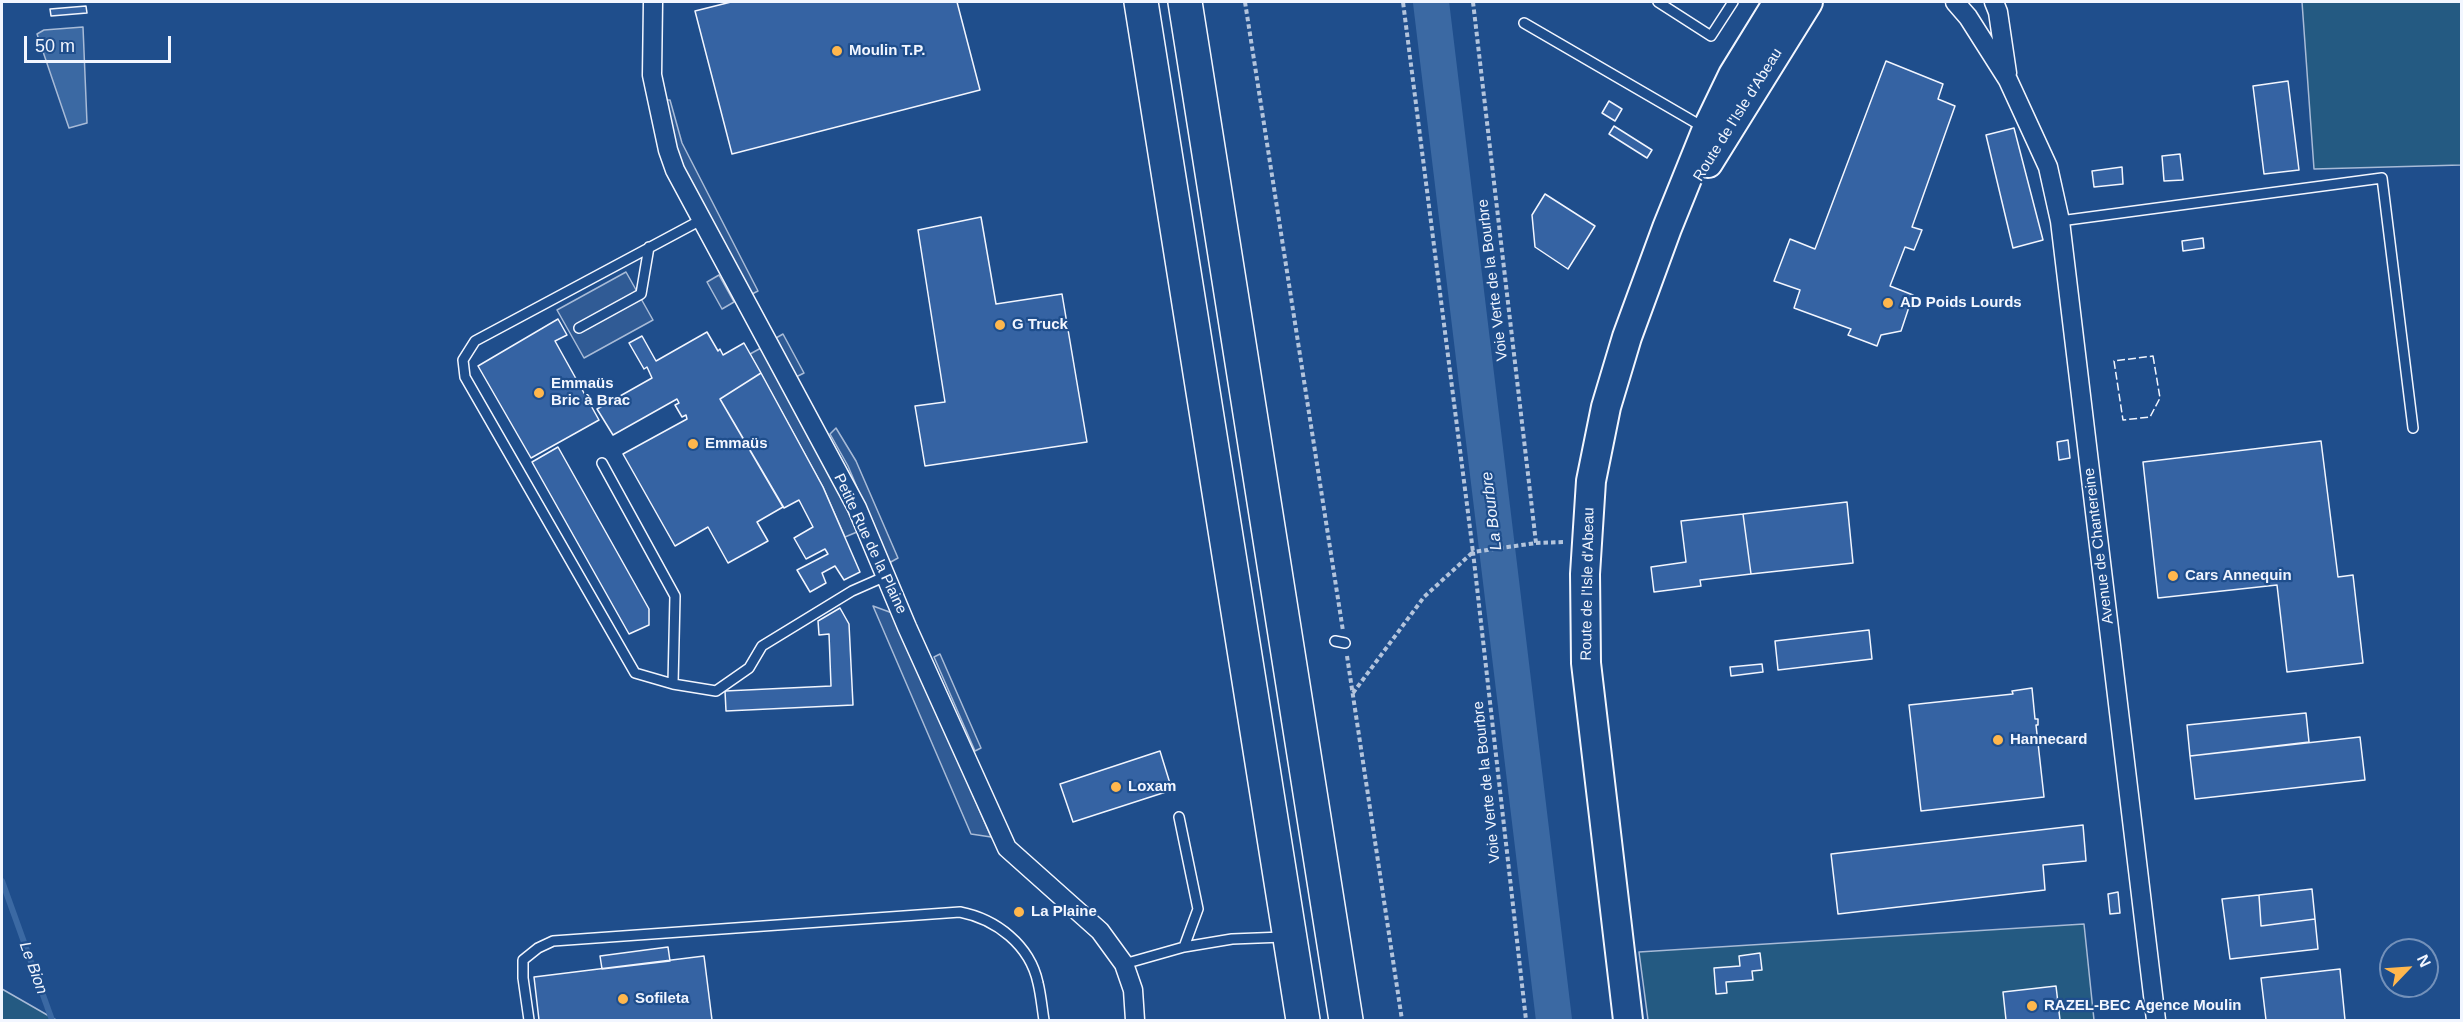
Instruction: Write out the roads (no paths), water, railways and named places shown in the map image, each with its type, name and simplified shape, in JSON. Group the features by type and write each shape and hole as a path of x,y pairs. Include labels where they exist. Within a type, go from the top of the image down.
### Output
{"highway":[{"path":"1141,2 1303,1020"},
{"path":"1185,2 1346,1020"}],"main road":[{"name":"Route de l'Isle d'Abeau","path":"1716,133 1733,75 1778,2"},
{"name":"Route de l'Isle d'Abeau","path":"1629,1020 1586,663 1585,574 1591,481 1606,407 1667,228 1716,133 1808,2"}],"street":[{"name":"Petite Rue de la Plaine","path":"653,2 652,75 663,129 675,170 857,508 1007,848 1100,931 1124,964 1133,990 1135,1020"},
{"name":"Avenue de Chantereine","path":"1955,2 1968,17 2008,80 2048,167 2060,221 2156,1020"},
{"name":"Avenue de Chantereine","path":"1994,2 1998,12 2008,80"}],"lane":[{"path":"1658,2 1711,36 1731,5 1719,2"},
{"path":"1524,23 1716,133"},
{"path":"2060,221 2382,178 2413,428"},
{"path":"700,220 475,340 463,360 465,377 635,673 673,684 716,691 748,668 762,646 852,591 886,576"},
{"path":"579,328 641,294 649,247"},
{"path":"602,463 675,596 673,684"},
{"path":"1335,641 1345,643"},
{"path":"1179,817 1198,909 1184,947"},
{"path":"529,1020 523,960 553,940 960,912 979,916 996,925 1027,955 1038,981 1044,1020"},
{"path":"1124,964 1184,947 1232,939 1290,937"}],"waterway":[{"name":"La Bourbre","path":"1431,2 1554,1020"},
{"name":"Le Bion","path":"2,881 52,1020"}],"place":[{"name":"Moulin T.P.","path":"837,51"},
{"name":"AD Poids Lourds","path":"1888,303"},
{"name":"G Truck","path":"1000,325"},
{"name":"Emmaüs Bric à Brac","path":"539,393"},
{"name":"Emmaüs","path":"693,444"},
{"name":"Cars Annequin","path":"2173,576"},
{"name":"Hannecard","path":"1998,740"},
{"name":"Loxam","path":"1116,787"},
{"name":"La Plaine","path":"1019,912"},
{"name":"Sofileta","path":"623,999"},
{"name":"RAZEL-BEC Agence Moulin","path":"2032,1006"}]}
